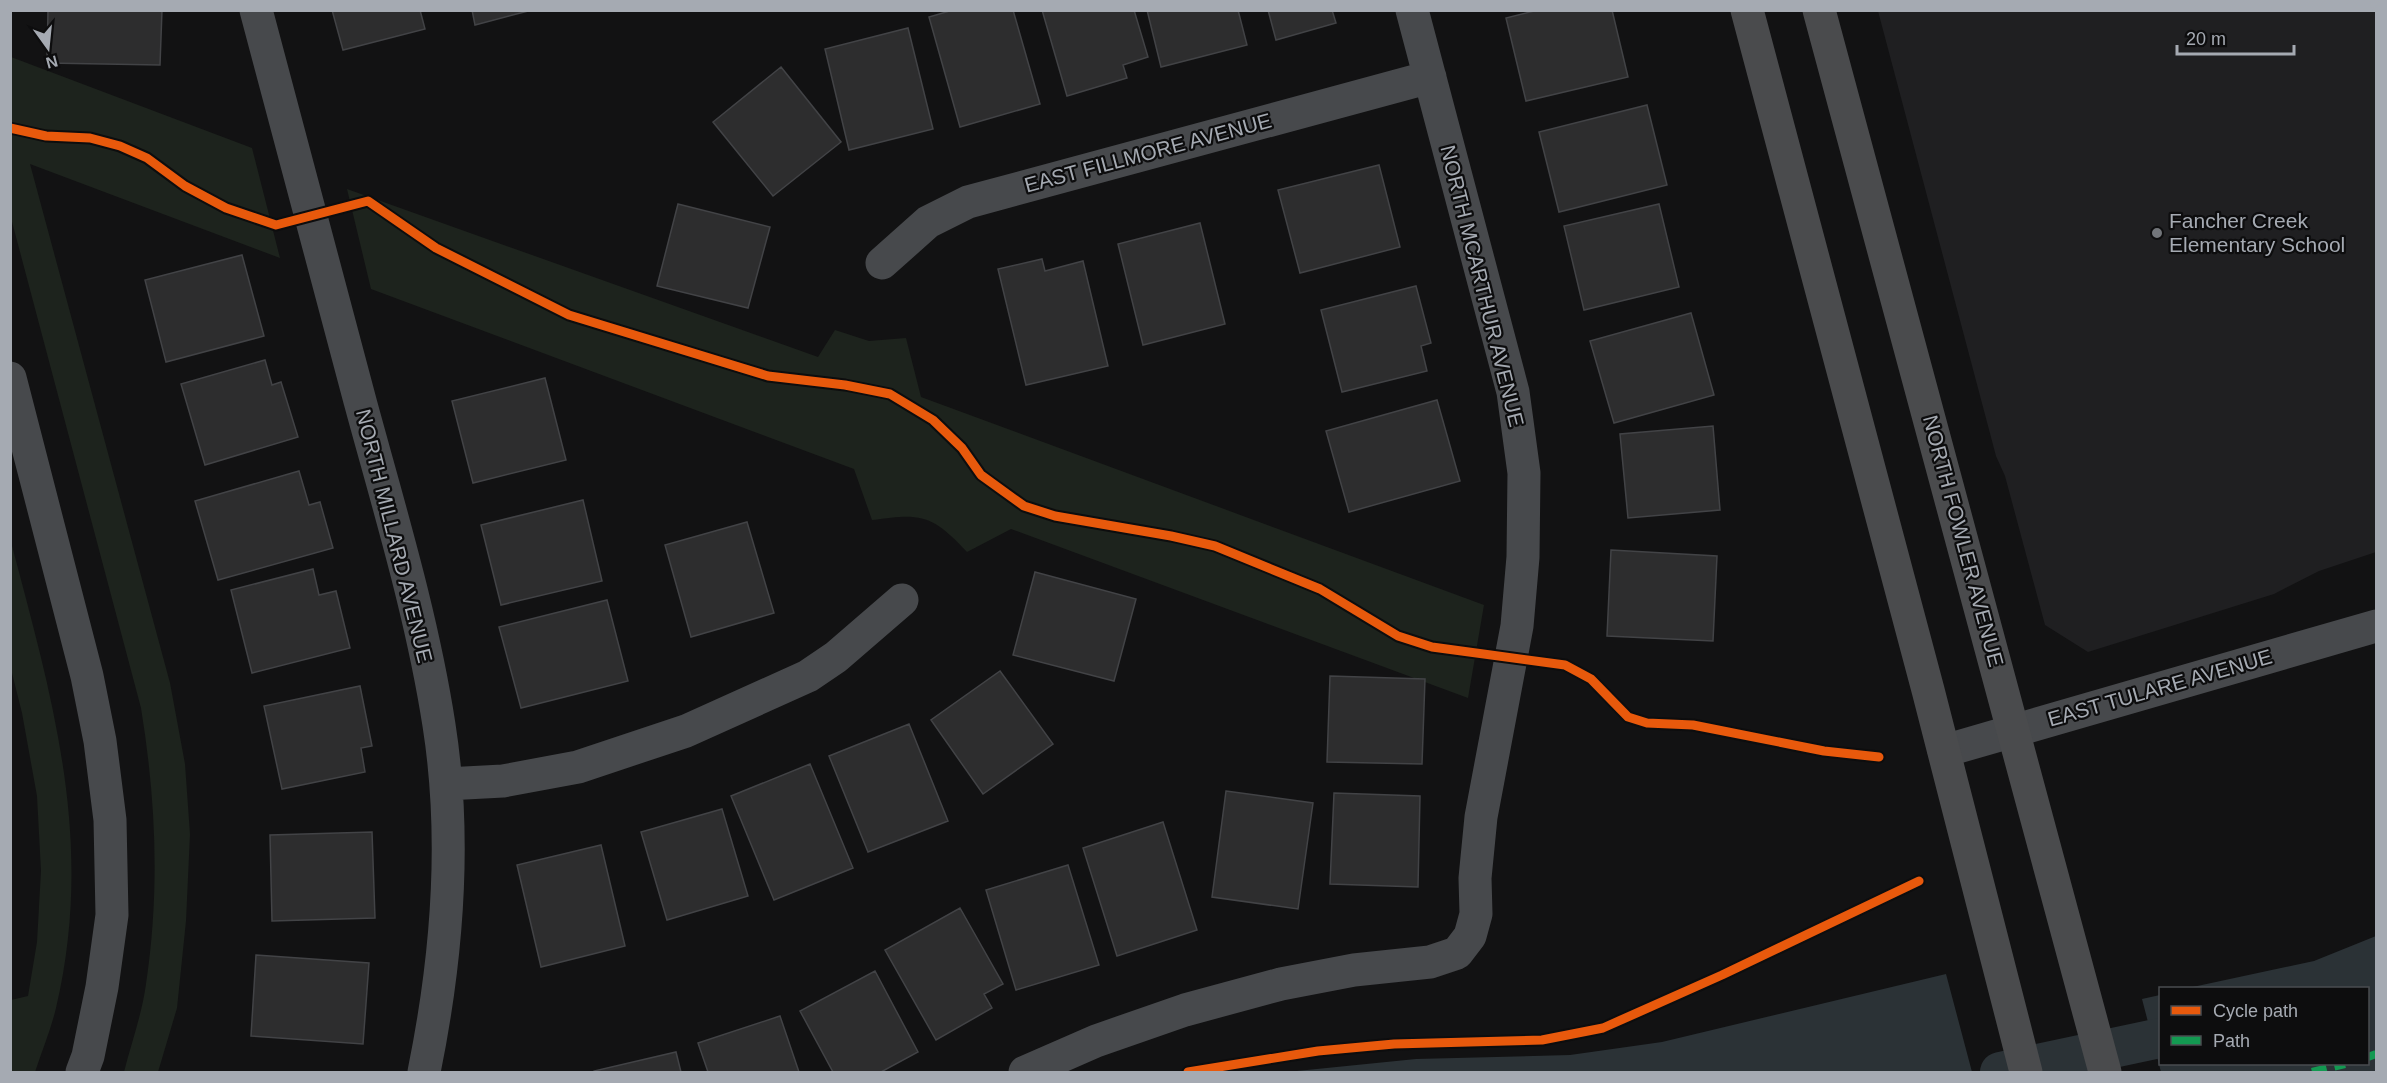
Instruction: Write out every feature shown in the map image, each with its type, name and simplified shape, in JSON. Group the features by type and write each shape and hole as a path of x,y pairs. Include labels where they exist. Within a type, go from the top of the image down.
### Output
{"main road":[{"path":"1747,10 1944,751 2023,1062"},
{"name":"NORTH FOWLER AVENUE","path":"1819,10 2105,1072"}],"street":[{"name":"NORTH MILLARD AVENUE","path":"256,10 415,607 440,726 449,840 445,932 436,1011 424,1072"},
{"name":"NORTH MCARTHUR AVENUE","path":"1025,1072 1096,1041 1185,1010 1281,984 1354,970 1430,962 1457,952 1470,936 1476,914 1475,878 1481,817 1517,626 1523,557 1524,473 1513,392 1412,10"},
{"name":"EAST FILLMORE AVENUE","path":"882,263 928,222 968,202 1430,77"},
{"path":"10,378 87,676 100,741 110,820 112,915 102,987 88,1056 82,1072"},
{"path":"446,784 503,781 578,767 686,730 808,676 837,657 902,600"},
{"name":"EAST TULARE AVENUE","path":"1944,751 2376,626"}],"shaded area":[{"name":"Fancher Creek Elementary School","path":"1878,11 2376,11 2376,552 2319,571 2274,594 2088,652 2045,625 2005,476 1996,456"},
{"path":"11,57 252,148 280,258 30,164 170,683 185,764 190,834 186,921 177,1008 158,1072 124,1072 144,995 153,915 155,880 153,811 146,742 141,708 11,218"},
{"path":"347,189 818,357 835,330 869,341 906,338 921,397 1484,605 1468,698 1011,529 967,552 944,530 925,519 903,517 872,520 854,469 371,289"},
{"path":"11,542 54,716 64,772 70,830 71,888 67,947 56,1008 35,1072 10,1072 11,1000 28,996 37,942 41,871 37,796 22,713 11,669"},
{"path":"2376,936 2376,1072 2161,1072 2159,1065 2369,1065 2369,987 2193,987 2314,961"},
{"path":"1946,974 1972,1072 1287,1072 1416,1059 1570,1055 1662,1042"},
{"path":"2159,995 2159,1064 2142,999"}],"building":[{"path":"48,10 162,10 160,65 47,63"},
{"path":"332,10 420,10 425,29 343,50"},
{"path":"472,10 532,10 475,25"},
{"path":"953,10 1013,10 1040,104 960,127 929,17"},
{"path":"1042,10 1134,10 1148,57 1123,65 1127,78 1067,96"},
{"path":"1147,10 1238,10 1247,45 1161,67"},
{"path":"1268,10 1332,10 1336,23 1276,40"},
{"path":"1538,10 1612,10 1628,77 1526,101 1506,18"},
{"path":"908,28 933,129 849,150 825,49"},
{"path":"781,67 841,142 773,196 713,122"},
{"path":"1647,105 1667,185 1559,212 1539,132"},
{"path":"1379,165 1400,247 1300,273 1278,190"},
{"path":"678,204 770,227 748,308 657,286"},
{"path":"1659,204 1679,287 1584,310 1564,226"},
{"path":"1200,223 1225,324 1143,345 1118,244"},
{"path":"242,255 264,336 166,362 145,280"},
{"path":"1042,259 1045,271 1083,261 1108,366 1026,385 998,269"},
{"path":"1416,286 1431,343 1421,346 1427,371 1342,392 1321,310"},
{"path":"1691,313 1714,395 1614,423 1590,341"},
{"path":"265,360 272,385 281,382 298,437 205,465 181,384"},
{"path":"545,378 566,460 473,483 452,401"},
{"path":"1437,400 1460,481 1349,512 1326,431"},
{"path":"1713,426 1720,510 1628,518 1620,434"},
{"path":"299,471 309,505 320,502 333,548 218,580 195,501"},
{"path":"583,500 602,581 501,605 481,525"},
{"path":"747,522 774,613 691,637 665,545"},
{"path":"1611,550 1717,556 1713,641 1607,636"},
{"path":"313,569 319,595 336,591 350,648 252,673 231,590"},
{"path":"1035,572 1136,599 1114,681 1013,655"},
{"path":"607,600 628,681 521,708 499,627"},
{"path":"1000,671 1053,744 983,794 931,720"},
{"path":"1330,676 1425,679 1422,764 1327,762"},
{"path":"360,686 372,746 361,748 365,772 282,789 264,706"},
{"path":"909,724 948,821 868,852 829,756"},
{"path":"810,764 853,868 774,900 731,796"},
{"path":"1226,791 1313,803 1298,909 1212,897"},
{"path":"1334,793 1420,796 1418,887 1330,884"},
{"path":"722,809 748,896 667,920 641,832"},
{"path":"1163,822 1197,930 1117,956 1083,848"},
{"path":"372,832 375,918 272,921 270,835"},
{"path":"601,845 625,946 541,967 517,865"},
{"path":"1068,865 1099,965 1016,990 986,890"},
{"path":"960,908 1003,984 984,994 992,1008 936,1040 885,950"},
{"path":"256,955 369,963 363,1044 251,1036"},
{"path":"875,971 918,1052 881,1072 833,1072 800,1011"},
{"path":"780,1016 799,1072 708,1072 698,1043"},
{"path":"676,1052 681,1072 594,1072 594,1071"}],"waterway":[{"path":"2000,1072 2159,1038"}],"marked path":[{"path":"2369,1057 2376,1054"},
{"path":"2312,1072 2341,1065"}],"cycle path":[{"path":"10,128 46,136 90,138 120,146 147,158 185,186 226,208 276,225 368,201 436,248 569,315 768,376 845,385 890,394 933,420 962,448 981,475 1024,506 1055,516 1215,546 1320,589 1398,636 1432,647 1565,665 1591,679 1628,717 1647,723 1693,725 1824,751 1879,757"},
{"path":"1188,1072 1318,1051 1394,1044 1542,1040 1603,1028 1722,975 1919,881"}],"place":[{"name":"Fancher Creek Elementary School","path":"2157,233"}]}
